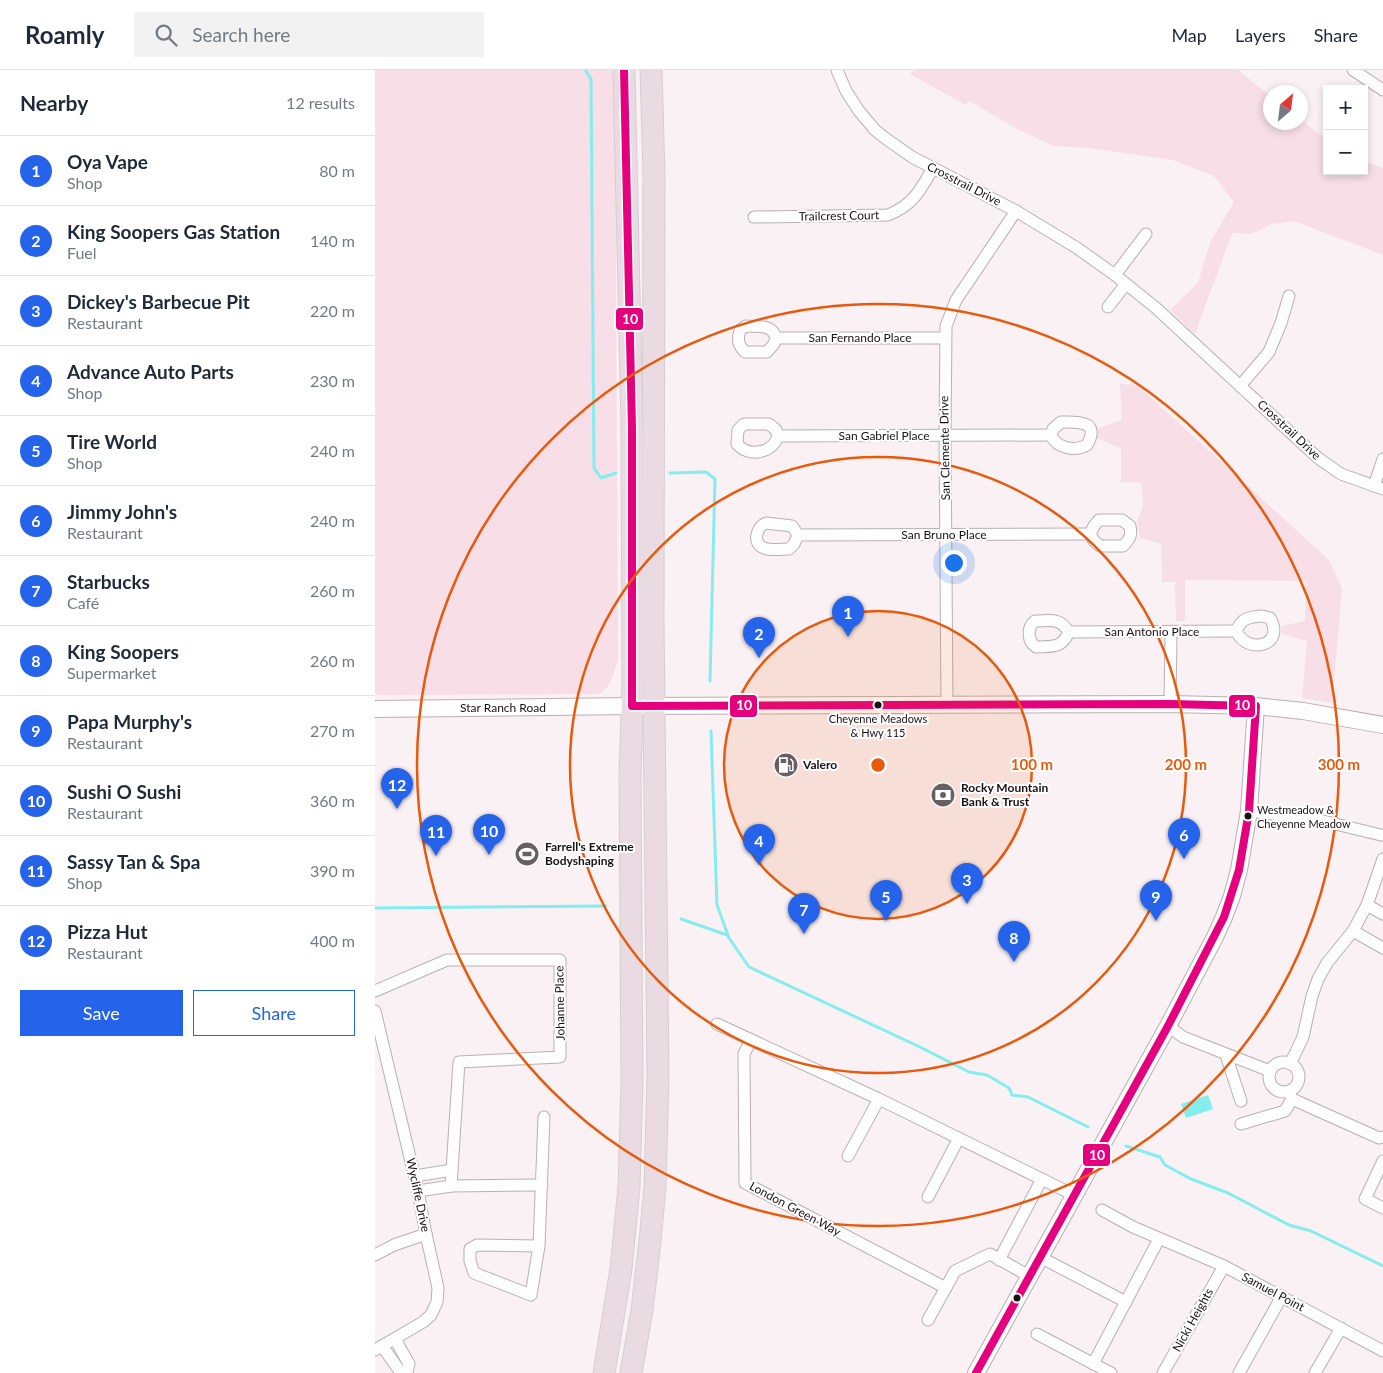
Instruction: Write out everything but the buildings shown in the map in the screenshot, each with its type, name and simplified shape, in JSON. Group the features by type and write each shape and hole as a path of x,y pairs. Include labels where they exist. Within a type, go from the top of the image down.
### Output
{"highway":[{"path":"603,1373 621,1269 629,1187 632,1083 630,775 632,706 632,428 624,70"},
{"path":"631,1373 642,1310 655,1187 658,1075 653,619 654,174 651,70"}],"street":[{"name":"Crosstrail Drive","path":"837,70 851,100 875,130 912,157 1016,211 1077,248 1156,308 1330,467 1353,479 1379,487"},
{"path":"1353,70 1383,90"},
{"name":"Trailcrest Court","path":"754,218 888,215 903,209 910,203 933,168"},
{"name":"San Clemente Drive","path":"947,705 945,338 948,317 955,300 1016,211"},
{"path":"1115,275 1146,234"},
{"path":"1108,307 1125,284"},
{"path":"1240,386 1269,352 1281,323 1289,296"},
{"name":"San Fernando Place","path":"776,338 945,338"},
{"name":"San Gabriel Place","path":"778,436 1051,434"},
{"path":"1379,487 1383,459"},
{"name":"San Bruno Place","path":"798,535 1090,534"},
{"name":"San Antonio Place","path":"1069,632 1236,631"},
{"path":"1170,704 1171,632"},
{"name":"Star Ranch Road","path":"375,709 1170,704 1256,706 1341,716 1383,725"},
{"path":"975,1373 1168,1026 1215,937 1232,896 1239,870 1249,811 1256,706"},
{"path":"1249,811 1319,820 1382,836"},
{"path":"1290,1064 1303,1037 1312,996 1318,979 1327,963 1353,931 1367,905 1383,859"},
{"path":"1367,905 1383,914"},
{"path":"1353,931 1383,948"},
{"name":"Johanne Place","path":"375,992 447,960 560,960 560,1057 459,1062 451,1186"},
{"name":"Wycliffe Drive","path":"375,1011 419,1191 438,1288 437,1302 431,1315 423,1322 378,1348"},
{"path":"717,1024 879,1099 1073,1195"},
{"path":"1168,1026 1183,1037 1270,1072"},
{"name":"London Green Way","path":"751,1040 744,1054 745,1183 946,1288"},
{"path":"1226,1054 1241,1100"},
{"path":"1241,1124 1285,1111 1291,1095 1299,1078 1296,1069 1290,1064 1283,1062 1274,1066 1270,1072 1269,1079 1273,1088 1291,1095 1379,1138 1383,1137"},
{"path":"847,1156 879,1099"},
{"path":"539,1246 477,1244 470,1249 470,1261 474,1273 531,1295 539,1246 544,1117"},
{"path":"928,1197 959,1138"},
{"path":"1383,1161 1365,1199 1383,1208"},
{"path":"415,1176 452,1170"},
{"path":"999,1260 1042,1180"},
{"path":"419,1191 451,1186 542,1185"},
{"name":"Samuel Point","path":"1102,1210 1159,1239 1224,1266 1383,1351"},
{"path":"375,1255 394,1245 426,1234"},
{"path":"1093,1364 1159,1239"},
{"path":"927,1320 955,1271 990,1254 1029,1276"},
{"path":"1040,1257 1126,1302"},
{"name":"Nicki Heights","path":"1163,1373 1224,1266"},
{"path":"1239,1373 1282,1296"},
{"path":"1315,1373 1341,1328"},
{"path":"1037,1334 1111,1373"},
{"path":"378,1348 399,1370 407,1372 409,1364 395,1339"}],"shaded area":[{"path":"375,70 615,70 618,659 610,683 600,694 375,695"},
{"path":"915,70 1238,70 1263,90 1263,130 1308,130 1308,125 1323,137 1323,175 1368,175 1368,162 1383,168 1383,255 1294,221 1271,224 1252,234 1232,233 1195,334 1170,310 1198,283 1210,243 1234,202 1214,176 1173,160 1089,148 1054,146 1023,132 969,101 966,105 910,74"},
{"path":"1120,384 1137,385 1329,560 1342,589 1332,703 1302,698 1307,641 1282,634 1282,626 1305,621 1306,581 1185,580 1185,621 1176,621 1175,582 1162,582 1161,544 1140,538 1137,521 1143,506 1141,483 1121,482 1121,448 1096,438 1096,429 1122,420"}],"water":[{"path":"1208,1095 1213,1109 1186,1118 1181,1104"}],"waterway":[{"path":"585,70 591,79 594,468 601,478 616,473"},
{"path":"670,473 706,472 715,479 710,681"},
{"path":"711,731 717,905 729,938 749,967 969,1072 987,1075 1009,1088 1012,1095 1028,1097 1088,1127"},
{"path":"375,908 606,906"},
{"path":"681,919 727,935"},
{"path":"1126,1146 1160,1157 1165,1165 1191,1179 1228,1193 1289,1225 1311,1231 1383,1266"}],"transit line":[{"name":"10","path":"624,70 632,428 632,706 1170,704 1256,706 1249,811 1239,870 1224,917 1168,1026 976,1373"}],"place":[{"name":"Oya Vape","path":"848,637"},
{"name":"King Soopers Gas Station","path":"759,658"},
{"name":"Cheyenne Meadows & Hwy 115","path":"878,705"},
{"name":"Valero","path":"786,765"},
{"name":"Rocky Mountain Bank & Trust","path":"943,795"},
{"name":"Pizza Hut","path":"397,809"},
{"name":"Westmeadow & Cheyenne Meadow","path":"1248,816"},
{"name":"Farrell's Extreme Bodyshaping","path":"527,854"},
{"name":"Sushi O Sushi","path":"489,855"},
{"name":"Sassy Tan & Spa","path":"436,856"},
{"name":"Jimmy John's","path":"1184,859"},
{"name":"Advance Auto Parts","path":"759,865"},
{"name":"Dickey's Barbecue Pit","path":"967,904"},
{"name":"Tire World","path":"886,921"},
{"name":"Papa Murphy's","path":"1156,921"},
{"name":"Starbucks","path":"804,934"},
{"name":"King Soopers","path":"1014,962"}]}
